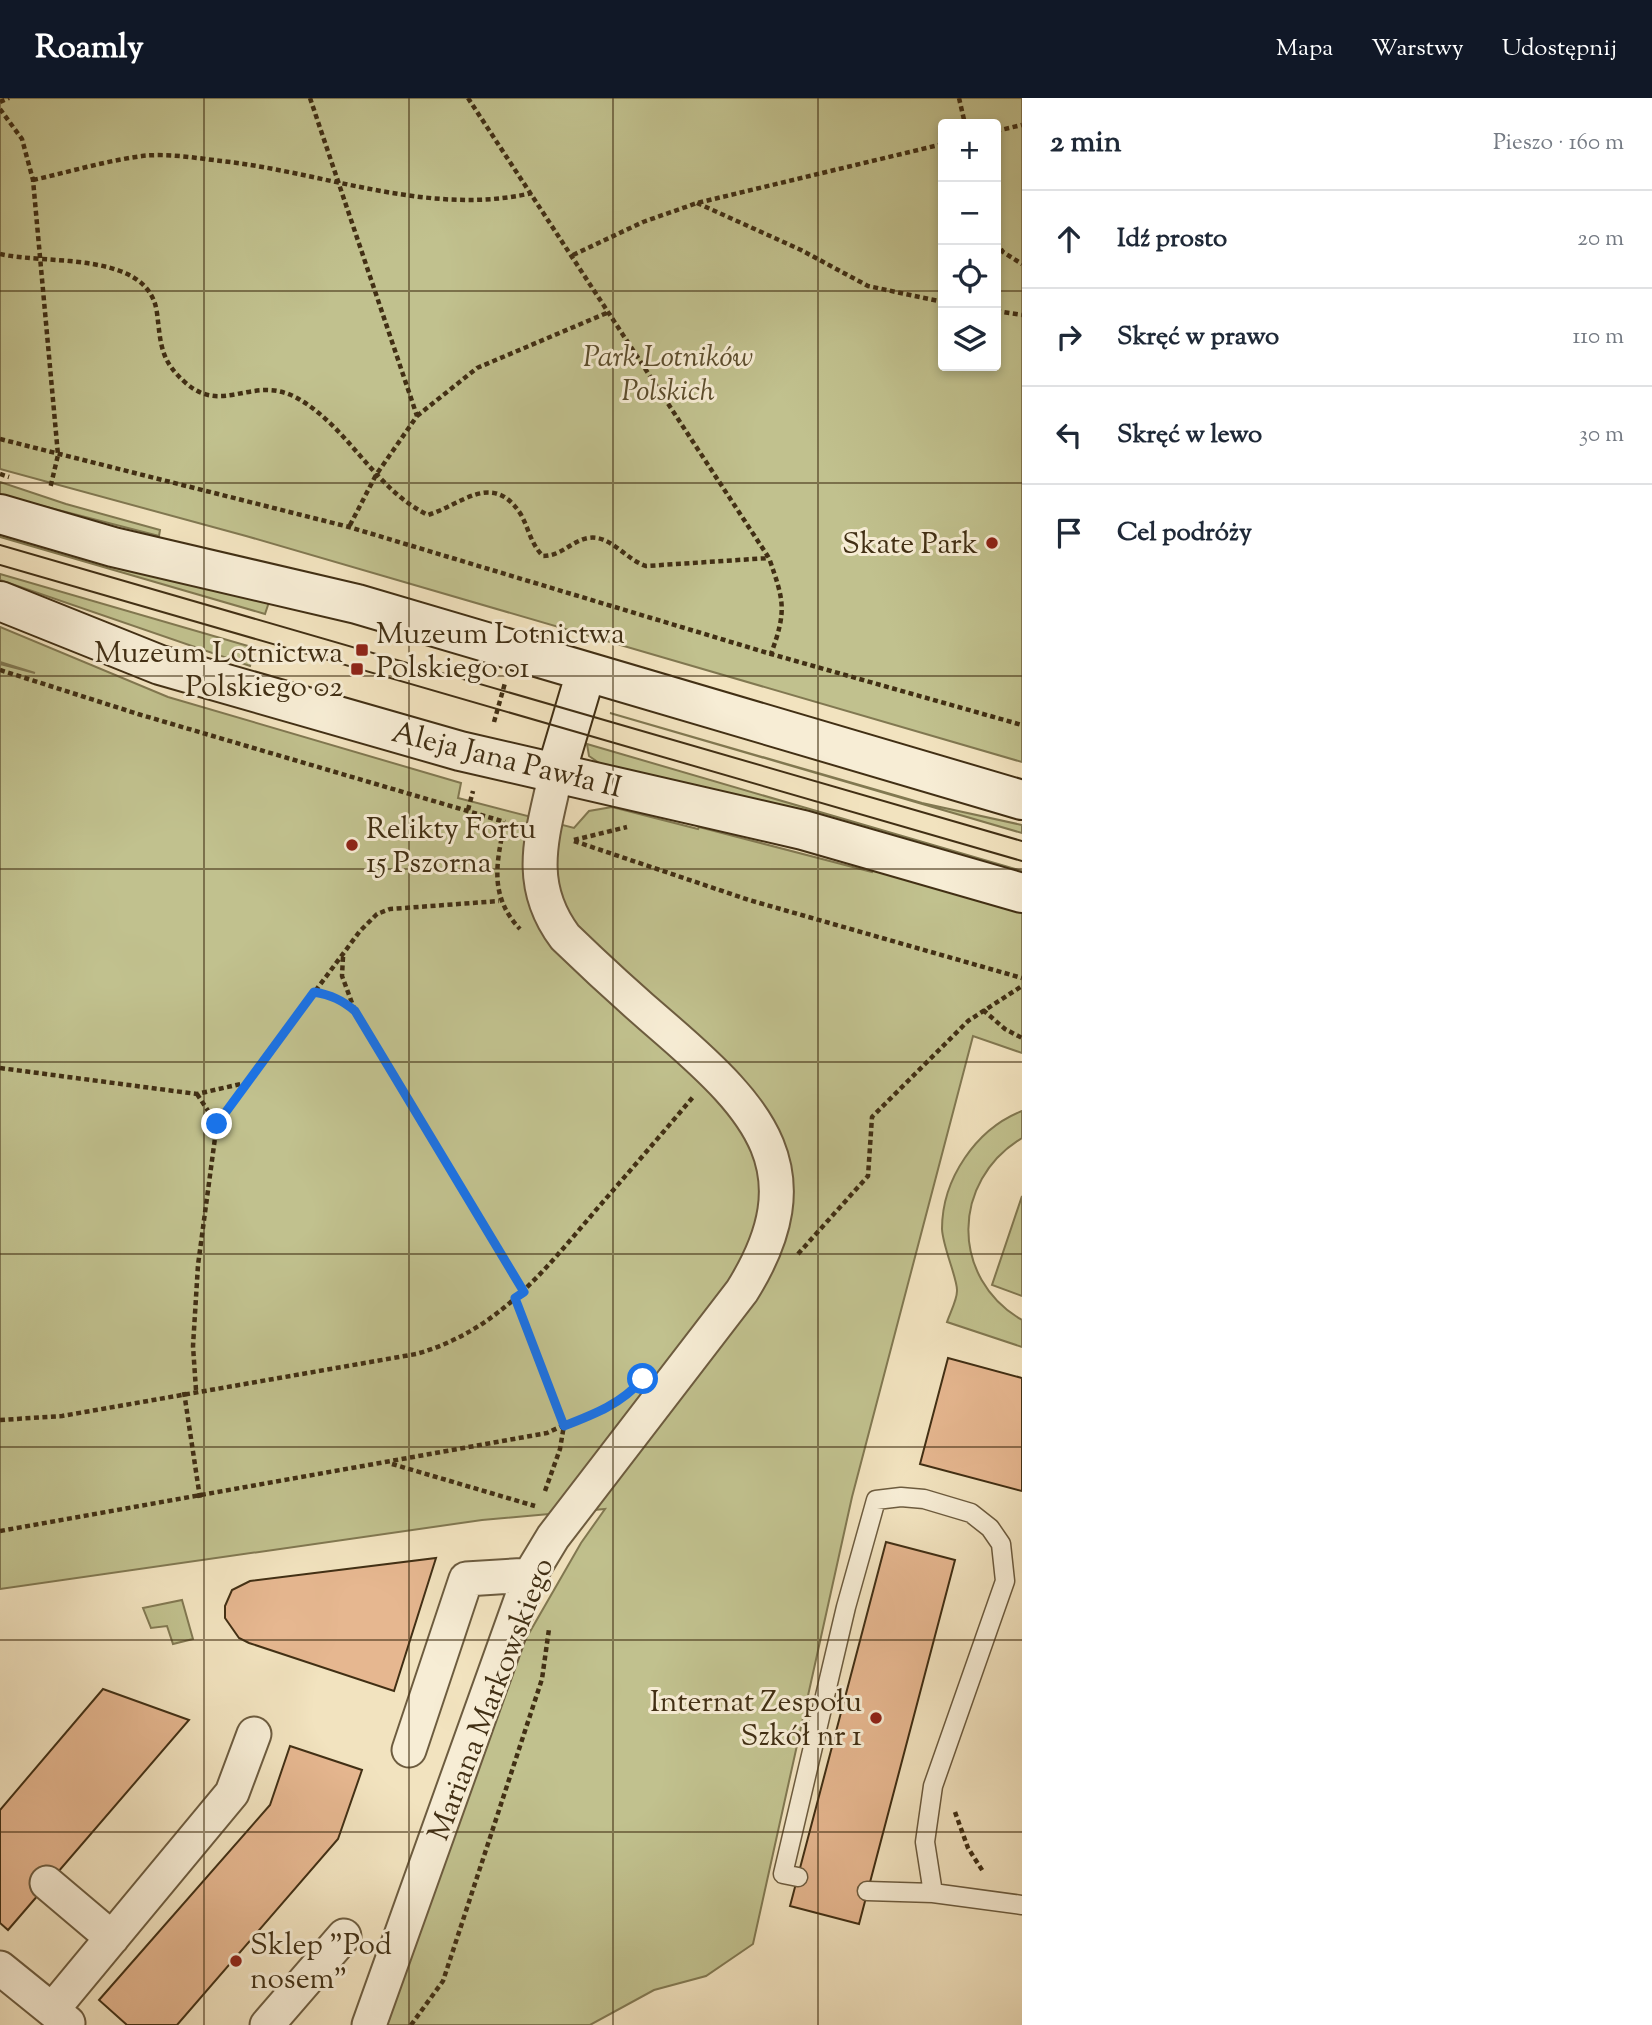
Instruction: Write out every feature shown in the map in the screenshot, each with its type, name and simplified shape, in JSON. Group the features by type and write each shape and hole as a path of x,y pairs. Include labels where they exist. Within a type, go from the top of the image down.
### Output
{"main road":[{"path":"0,514 113,547 357,604 1022,800"},
{"name":"Aleja Jana Pawła II","path":"0,601 160,665 460,751 779,823 1022,893"},
{"path":"556,773 586,672"}],"street":[{"name":"Mariana Markowskiego","path":"369,2025 530,1575 552,1537 742,1291 766,1250 776,1205 776,1181 771,1154 748,1108 694,1054 565,937 549,913 542,895 538,865 556,773"},
{"path":"409,1750 466,1578 530,1575"},
{"path":"0,1968 61,2018 112,1938 232,1793 254,1734"},
{"path":"47,1883 112,1938"},
{"path":"267,2025 344,1936"}],"lane":[{"path":"798,1877 783,1874 846,1607 876,1500 901,1497 924,1499 971,1513 990,1528 1000,1544 1005,1581 933,1786 925,1842 933,1893"},
{"path":"867,1891 933,1893 1022,1905"}],"path":[{"path":"0,102 9,98"},
{"path":"310,98 416,416"},
{"path":"959,98 964,119"},
{"path":"467,99 573,255 769,558 782,595 784,611 771,654"},
{"path":"0,109 22,139 33,180 58,456 50,489"},
{"path":"1001,130 1022,125"},
{"path":"573,255 643,222 697,203 938,145"},
{"path":"33,180 144,156 223,161 338,184 440,198 508,199 532,193"},
{"path":"697,203 801,250 867,286 938,301"},
{"path":"998,245 1003,252 1022,264"},
{"path":"0,254 40,261 89,264 119,269 134,276 147,287 156,305 161,351 184,382 200,394 219,399 246,390 276,389 299,399 338,428 376,475 415,508 428,514 481,492 499,494 521,514 533,546 543,556 556,556 586,538 595,538 609,542 631,561 646,566 769,558"},
{"path":"349,527 376,475 416,416 477,368 609,312"},
{"path":"1001,313 1022,315"},
{"path":"0,439 58,456 349,527 771,654 1022,725"},
{"path":"0,670 138,714 514,825"},
{"path":"491,731 506,678"},
{"path":"468,810 476,784"},
{"path":"505,822 497,876 499,901 507,915 528,938"},
{"path":"572,841 749,900 1022,978"},
{"path":"195,1390 193,1346 198,1265 217,1124 245,1083 369,921 390,909 499,901"},
{"path":"343,954 342,975 355,1011 524,1292"},
{"path":"314,992 337,998 355,1011"},
{"path":"983,1010 1005,1029 1022,1038"},
{"path":"0,1068 197,1094 245,1083"},
{"path":"0,1420 62,1416 429,1350 464,1337 524,1292 698,1091"},
{"path":"197,1094 217,1124"},
{"path":"515,1298 564,1426 560,1449 536,1516"},
{"path":"184,1392 200,1498"},
{"path":"0,1531 391,1464 547,1433 617,1403"},
{"path":"391,1464 539,1507"},
{"path":"411,2025 443,1981 542,1679 550,1615"},
{"path":"933,1786 947,1788 968,1848 978,1868 987,1877"}],"green space":[{"name":"Park Lotników Polskich","path":"0,98 1022,98 1022,762 246,536 0,469"},
{"path":"0,482 66,504 160,530 159,536 0,495"},
{"path":"0,532 269,602 265,614 0,537"},
{"path":"0,574 255,648 250,666 0,580"},
{"path":"0,627 168,697 461,783 458,798 574,828 589,811 612,807 872,872 873,869 1022,912 1022,1053 973,1036 852,1497 753,1944 706,1976 654,1990 590,2025 387,2025 516,1656 581,1543 605,1509 482,1520 0,1589 0,664 35,673 0,662"},
{"path":"610,713 922,803 1022,825 1022,833"},
{"path":"587,744 1022,871 1022,874 605,767 589,756"},
{"path":"1022,1111 1022,1138 999,1156 982,1179 972,1203 968,1229 972,1255 982,1280 998,1302 1022,1320 1022,1347 947,1322 957,1291 942,1229 948,1192 965,1158 990,1130"},
{"path":"1022,1196 1022,1296 992,1285"},
{"path":"182,1600 193,1639 173,1644 167,1626 151,1628 143,1608"}],"building":[{"path":"948,1358 1022,1378 1022,1491 920,1464"},
{"path":"948,1358 1022,1378 1022,1491 920,1464"},
{"name":"Internat Zespołu Szkół nr 1","path":"886,1542 955,1560 859,1924 790,1906"},
{"path":"436,1558 394,1691 249,1643 239,1638 225,1618 225,1606 232,1590 250,1581"},
{"path":"103,1689 189,1720 8,1930 0,1923 0,1810"},
{"path":"290,1746 362,1770 338,1839 177,2025 127,2025 99,2000 270,1805"}],"tram line":[{"path":"0,545 1022,841"},
{"path":"0,565 1022,861"}],"place":[{"name":"Skate Park","path":"992,543"},
{"name":"Muzeum Lotnictwa Polskiego 01","path":"362,650"},
{"name":"Muzeum Lotnictwa Polskiego 02","path":"357,669"},
{"name":"Relikty Fortu 15 Pszorna","path":"352,845"},
{"name":"Internat Zespołu Szkół nr 1","path":"876,1718"},
{"name":"Sklep \"Pod nosem\"","path":"236,1961"}],"route":[{"path":"217,1124 314,992 328,994 346,1003 355,1011 524,1292 515,1298 564,1426 610,1407 624,1398 643,1379"}]}
